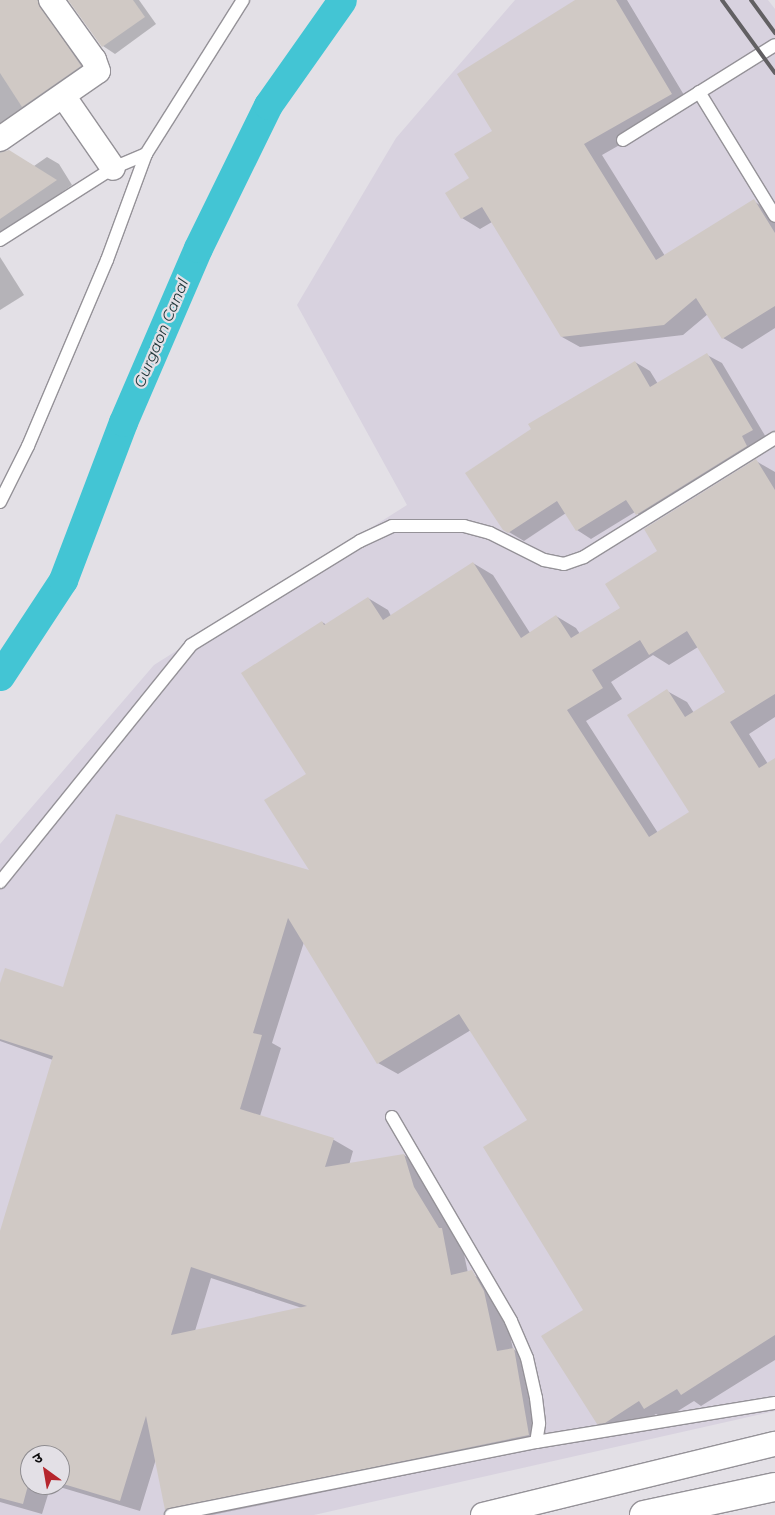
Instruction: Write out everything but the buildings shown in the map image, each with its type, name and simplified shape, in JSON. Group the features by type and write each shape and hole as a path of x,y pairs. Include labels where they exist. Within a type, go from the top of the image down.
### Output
{"main road":[{"path":"644,1515 775,1487"}],"street":[{"path":"0,139 95,76 97,65 51,0"},
{"path":"64,97 113,168"},
{"path":"483,1515 775,1444"}],"lane":[{"path":"0,502 28,446 107,260 146,154 243,0"},
{"path":"623,140 775,44"},
{"path":"699,92 775,216"},
{"path":"0,240 113,168 146,154"},
{"path":"0,882 190,645 360,541 392,526 464,526 490,533 544,560 564,564 584,557 775,438"},
{"path":"392,1118 511,1320 526,1358 536,1398 539,1424 536,1442"},
{"path":"171,1515 536,1442 775,1403"}],"shaded area":[{"path":"515,0 768,0 775,9 775,1411 314,1515 0,1515 0,844 154,665 407,505 297,305 396,138"}],"waterway":[{"name":"Gurgaon Canal","path":"0,676 63,580 123,422 198,248 268,105 342,0"}],"railway":[{"path":"722,0 775,73"},
{"path":"751,0 775,33"}]}
